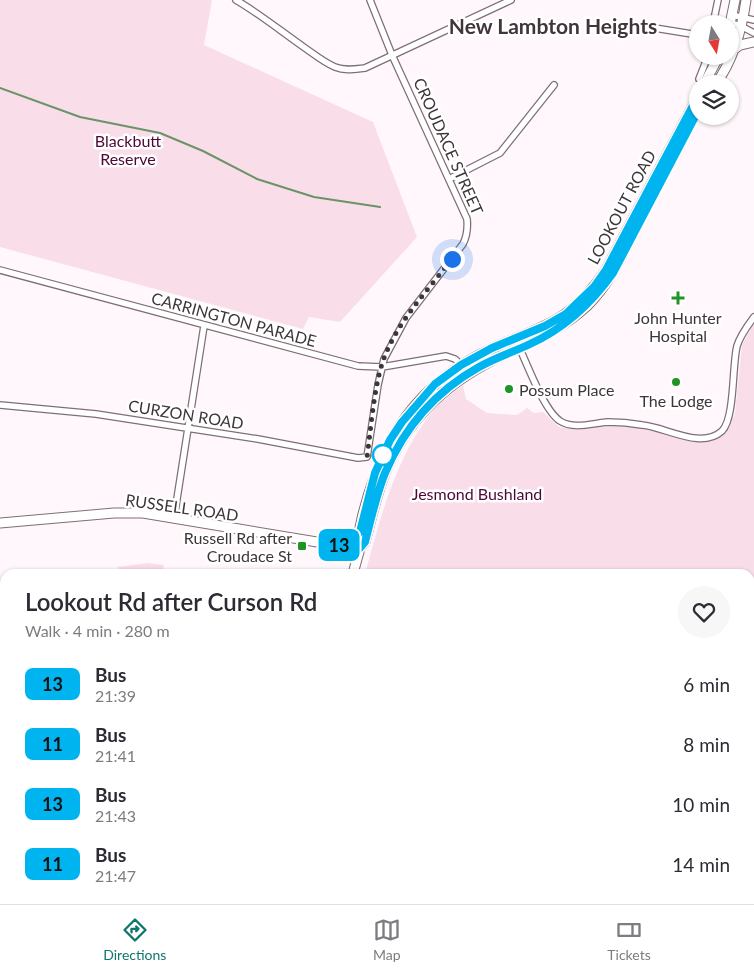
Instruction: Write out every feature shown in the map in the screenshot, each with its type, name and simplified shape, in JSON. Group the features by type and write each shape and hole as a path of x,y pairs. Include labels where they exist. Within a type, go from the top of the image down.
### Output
{"main road":[{"path":"732,15 735,0"},
{"path":"739,31 746,0"},
{"path":"739,47 754,42"},
{"name":"LOOKOUT ROAD","path":"359,549 358,540 375,473 390,440 402,422 435,384 461,365 515,338 545,326 566,314 594,287 606,270 689,113"},
{"name":"LOOKOUT ROAD","path":"359,549 365,542 385,474 396,450 413,424 441,393 459,379 479,367 549,334 570,320 601,290 613,273 691,125"},
{"name":"RUSSELL ROAD","path":"0,523 129,512 359,549"},
{"path":"338,546 350,541 360,532"},
{"path":"354,569 359,549"}],"street":[{"path":"236,0 334,67 348,70 365,68 512,0"},
{"path":"715,15 718,0"},
{"name":"CROUDACE STREET","path":"367,457 384,359 397,333 467,237 467,219 392,55 371,3"},
{"path":"742,21 754,20"},
{"path":"742,21 754,33"},
{"path":"630,24 689,34"},
{"path":"449,179 500,153 554,85"},
{"name":"CARRINGTON PARADE","path":"0,270 358,366 382,367 446,356 455,358 461,365"},
{"path":"515,338 548,408 559,421 574,425 622,422 651,426 697,439 706,438 722,431 729,415 737,345 754,317"},
{"path":"174,518 204,326"},
{"name":"CURZON ROAD","path":"0,405 96,414 258,439 358,458 367,457"}],"green space":[{"name":"Blackbutt Reserve","path":"0,0 212,0 204,45 373,122 417,237 340,322 309,317 303,329 0,247"},
{"name":"Jesmond Bushland","path":"754,323 754,569 366,569 390,490 408,450 418,431 431,413 463,385 466,399 487,413 517,415 527,408 534,413 543,412 559,427 576,430 626,426 697,442 711,441 729,428 735,413 742,345"},
{"path":"148,563 164,565 163,569 119,569 117,567"}],"waterway":[{"path":"0,88 80,117 160,133 203,151 257,179 314,197 380,207"}],"bus line":[{"name":"13","path":"689,111 606,270 594,287 566,314 545,326 492,348 461,365 435,384 418,402 390,440 375,473 362,518 360,532 350,541 338,546 359,549 365,542 385,474 396,450 407,431 441,393 479,367 549,334 570,320 601,290 613,273 690,125"}],"place":[{"name":"John Hunter Hospital","path":"678,298"},
{"name":"The Lodge","path":"676,382"},
{"name":"Possum Place","path":"509,389"},
{"name":"Russell Rd after Croudace St","path":"302,546"}],"district":[{"name":"New Lambton Heights","path":"553,25"}],"route":[{"path":"383,455 367,457 384,359 406,318 452,259"}]}
